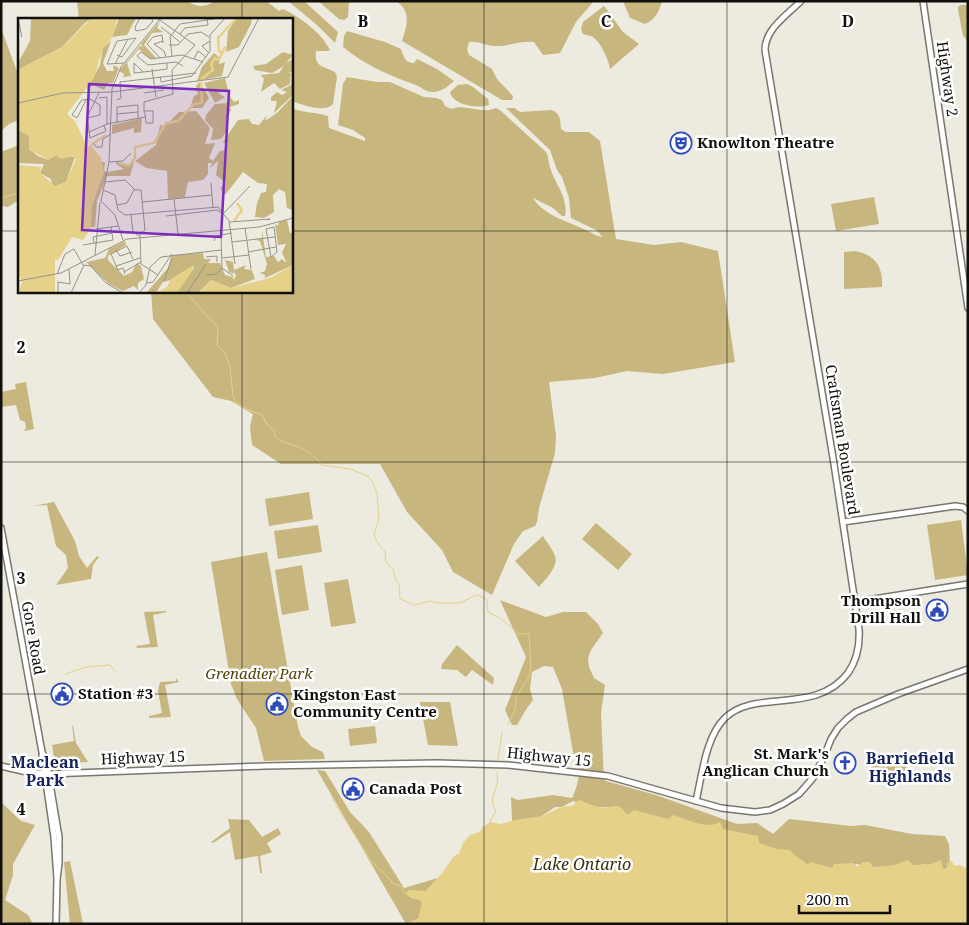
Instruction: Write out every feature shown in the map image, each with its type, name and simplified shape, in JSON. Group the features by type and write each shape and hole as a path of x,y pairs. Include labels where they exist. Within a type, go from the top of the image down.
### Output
{"main road":[{"name":"Craftsman Boulevard","path":"696,801 711,738 716,727 725,718 743,707 818,695 833,687 849,671 857,655 859,644 859,629 843,522 765,50 767,38 771,31 801,1"},
{"name":"Highway 2","path":"923,1 968,308"},
{"path":"843,522 956,506 963,507 968,511"},
{"name":"Gore Road","path":"1,528 42,752 45,756 57,879 56,924"},
{"path":"855,602 968,584"},
{"name":"Highway 15","path":"1,766 46,772 64,770 66,772 437,763 508,765 608,776 730,810 748,812 770,810 799,794 809,783 824,757 830,739 846,719 856,712 898,694 968,669"}],"green space":[{"path":"77,1 187,1 193,5 200,6 208,5 214,1 266,1 279,11 283,9 303,21 316,31 326,43 330,50 316,51 316,57 318,64 335,72 337,77 333,104 329,107 319,108 292,101 292,18 79,18"},
{"path":"288,1 304,1 338,32 335,43 317,25"},
{"path":"318,1 349,1 348,17 344,20 339,19"},
{"path":"396,1 594,1 576,22 560,53 543,55 534,42 490,46 469,42 467,49 469,55 492,69 497,79 513,96 512,100 502,100 402,41 407,19 401,5"},
{"path":"623,1 662,1 656,15 645,24 630,18"},
{"path":"968,5 968,41 963,36 958,10 958,7"},
{"path":"604,6 623,32 639,44 610,69 601,46 591,36 583,34 581,29 583,22"},
{"path":"1,28 18,70 18,120 9,124 1,131"},
{"path":"347,31 385,42 401,49 405,59 409,62 414,63 417,59 437,69 454,81 442,90 430,92 387,74 369,65 343,47 344,36"},
{"path":"347,77 377,82 390,82 424,97 442,100 445,106 451,109 462,107 490,110 496,108 546,152 549,165 565,203 565,216 533,198 550,214 603,237 596,230 571,218 569,198 550,150 506,108 514,108 520,112 554,111 559,117 561,129 566,132 589,132 600,141 616,239 654,245 681,242 718,251 735,362 663,374 627,371 595,378 549,382 556,436 555,453 539,508 537,522 535,526 523,531 514,544 492,595 453,572 442,550 407,512 380,464 281,464 252,445 250,426 253,414 231,401 213,397 153,319 151,292 292,292 292,108 328,116 329,128 365,141 365,138 353,130 338,125 343,84"},
{"path":"467,84 488,99 489,105 466,105 460,103 452,96 450,92 458,85"},
{"path":"18,145 18,201 8,207 1,206 1,152"},
{"path":"874,197 879,224 836,231 831,204"},
{"path":"855,251 868,256 877,263 881,274 882,287 844,289 844,252"},
{"path":"26,382 34,429 24,431 26,428 25,422 20,420 16,405 1,407 1,392 16,389 15,384"},
{"path":"309,492 313,519 269,526 265,499"},
{"path":"54,502 75,541 79,556 87,568 97,556 99,557 93,565 91,579 56,585 68,568 66,555 56,546 47,505 33,506"},
{"path":"961,520 968,575 935,580 927,525"},
{"path":"596,523 632,554 618,570 582,539"},
{"path":"318,525 322,552 278,559 274,531"},
{"path":"543,536 553,551 556,560 551,573 539,587 515,561"},
{"name":"Grenadier Park","path":"267,552 298,727 301,736 312,747 323,752 325,759 264,761 256,728 237,699 231,684 211,562"},
{"path":"302,565 309,610 282,615 275,570"},
{"path":"348,579 356,623 331,627 324,583"},
{"path":"500,600 546,617 563,612 586,612 598,624 603,633 591,650 588,658 589,667 594,678 605,685 601,713 604,780 656,795 737,824 757,823 773,834 789,819 851,826 865,825 912,834 945,836 949,844 950,865 940,874 925,864 909,869 896,865 880,870 857,864 825,873 638,816 623,814 612,807 591,807 573,801 562,807 555,807 534,821 512,821 511,797 518,800 553,795 572,798 578,782 579,768 574,758 562,689 553,667 544,666 532,672 530,689 533,700 517,725 512,725 505,710 526,657"},
{"path":"166,611 153,615 158,647 137,648 136,646 150,644 144,612"},
{"path":"457,645 494,678 493,685 472,670 466,677 457,670 441,669 442,664"},
{"path":"176,678 179,682 165,685 171,717 149,718 149,716 162,713 158,691 160,682 176,681"},
{"path":"420,702 450,702 458,746 428,745"},
{"path":"72,726 76,743 88,762 55,763 52,745 74,741"},
{"path":"375,726 377,743 350,746 348,729"},
{"path":"905,756 908,779 880,781 872,779 871,767 875,763"},
{"path":"317,770 325,771 350,812 369,832 404,888 438,878 426,891 427,909 418,919 406,924"},
{"path":"2,803 21,821 35,825 13,864 13,875 5,900 28,915 33,924 13,924 1,921"},
{"path":"228,819 249,820 262,837 278,828 281,834 267,843 272,852 260,856 262,873 260,873 258,856 235,860 230,832 213,843 211,842 230,828"},
{"path":"70,861 83,924 70,924 64,862"}],"water":[{"name":"Lake Ontario","path":"580,800 604,808 617,806 624,810 627,815 634,810 668,819 673,815 709,825 720,822 723,829 758,836 759,843 777,849 790,850 808,865 811,862 832,868 834,864 853,863 859,866 863,862 870,862 873,867 895,865 908,860 913,865 931,864 941,860 943,869 947,869 947,863 952,861 954,866 960,865 968,869 968,924 406,924 418,919 422,903 406,894 408,890 426,891 454,856 459,854 463,843 470,835 480,832 490,822 501,824 542,816 559,808 574,805 575,802"}],"waterway":[{"path":"1,198 18,193"},
{"path":"186,292 218,328 217,345 227,357 235,402 262,415 267,424 274,430 277,438 307,451 322,465 350,469 368,476 373,483 377,493 379,520 374,533 376,540 385,552 386,562 393,569 396,581 399,584 400,599 415,605 429,601 460,603 478,595 487,600 488,612 501,619 517,634 529,634 531,667 529,677 516,697 515,710 508,724"},
{"path":"65,674 86,667 110,665 115,671"},
{"path":"498,759 502,732"},
{"path":"490,822 496,811 492,801 497,783 497,772"},
{"path":"332,799 371,861 392,883 401,886 406,894"}],"place":[{"name":"Knowlton Theatre","path":"681,143"},
{"name":"Thompson Drill Hall","path":"937,610"},
{"name":"Station #3","path":"62,694"},
{"name":"Kingston East Community Centre","path":"277,704"},
{"name":"St. Mark's Anglican Church","path":"845,763"},
{"name":"Canada Post","path":"353,789"}],"district":[{"name":"Barriefield Highlands","path":"910,767"},
{"name":"Maclean Park","path":"45,771"}]}
